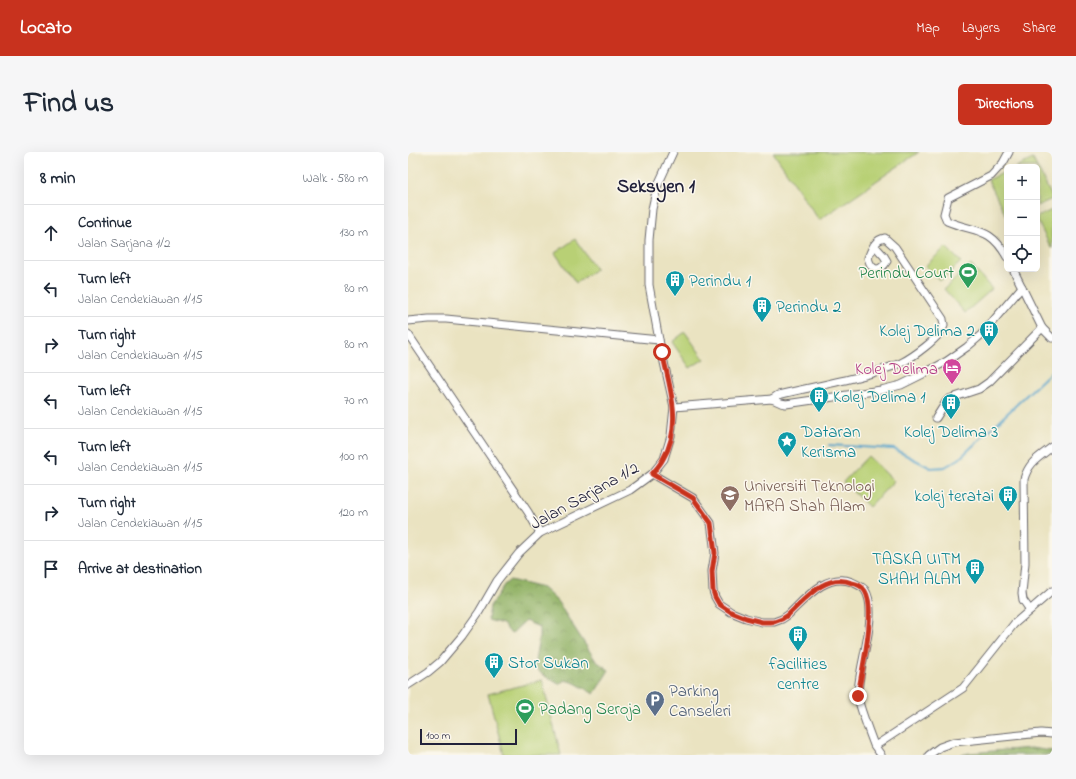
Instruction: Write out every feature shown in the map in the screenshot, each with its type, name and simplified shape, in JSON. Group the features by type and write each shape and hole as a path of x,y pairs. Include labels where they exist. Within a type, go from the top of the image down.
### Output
{"street":[{"name":"Jalan Sarjana 1/2","path":"408,685 440,662 462,636 479,612 497,580 519,553 540,533 626,492 652,474 664,459 673,428 674,407 659,340 649,285 649,240 652,209 657,187 673,152"},
{"path":"1004,252 999,244 990,235 947,221 944,214 948,198 991,176 1003,163 1010,152"},
{"path":"772,399 778,395 877,372 902,362 929,344 940,333 944,326 943,319 895,248 885,238 878,240 874,245"},
{"path":"1014,272 1042,328 1052,338"},
{"path":"674,407 772,399 786,404 881,390 901,385 947,361 967,348 1022,287"},
{"path":"408,321 446,319 659,340"},
{"path":"936,418 949,399 979,389 989,382 1042,328"},
{"path":"408,334 528,512 540,533"},
{"path":"1030,610 1023,600 1022,593 1025,563 1024,479 1028,468 1035,460 1052,448"},
{"path":"652,474 693,498 711,523 715,553 712,571 713,591 719,604 731,612 762,622 774,622 788,615 824,583 832,581 848,581 865,590 869,603 868,631 858,696 875,746 881,755"},
{"path":"875,746 963,688 1014,624 1052,591"},
{"path":"929,755 940,747 954,742 1041,733 1052,734"}],"green space":[{"path":"773,152 919,152 819,220"},
{"path":"1033,159 1036,164 1022,164"},
{"path":"1004,172 1004,212 988,180"},
{"path":"1040,173 1052,197 1052,199 1040,205"},
{"path":"1052,210 1052,248 1040,226 1040,216"},
{"path":"575,239 596,269 576,283 555,253"},
{"path":"946,247 961,262 940,281 925,266"},
{"name":"Perindu Court","path":"971,265 992,289 965,313 944,289"},
{"path":"685,332 704,359 690,368 672,342"},
{"path":"868,456 894,481 869,507 843,482"},
{"path":"510,580 543,588 557,601 596,661 609,670 594,694 575,683 565,680 559,684 543,675 534,667 539,638 539,627 525,621 511,634 503,624 488,620 490,606 504,585"},
{"name":"Padang Seroja","path":"542,680 561,755 504,755 488,694"},
{"path":"1031,748 1052,751 1052,755 961,755 969,753"}],"waterway":[{"path":"829,445 894,449 931,468 945,467 959,459 1052,371"}],"place":[{"name":"Perindu Court","path":"968,289"},
{"name":"Perindu 1","path":"675,297"},
{"name":"Perindu 2","path":"762,323"},
{"name":"Kolej Delima 2","path":"989,347"},
{"name":"Kolej Delima","path":"952,385"},
{"name":"Kolej Delima 1","path":"819,413"},
{"name":"Kolej Delima 3","path":"951,420"},
{"name":"Dataran Kerisma","path":"787,458"},
{"name":"Universiti Teknologi MARA Shah Alam","path":"730,512"},
{"name":"kolej teratai","path":"1008,512"},
{"name":"TASKA UITM SHAH ALAM","path":"975,585"},
{"name":"facilities centre","path":"798,652"},
{"name":"Stor Sukan","path":"494,679"},
{"name":"Parking Canseleri","path":"655,717"},
{"name":"Padang Seroja","path":"525,725"}],"district":[{"name":"Seksyen 1","path":"656,185"}],"route":[{"path":"662,352 674,407 673,422 667,452 660,465 652,474 693,498 711,523 715,553 712,571 713,591 715,597 719,604 731,612 762,622 774,622 788,615 824,583 832,581 848,581 860,586 865,590 869,603 868,631 858,696"}]}
